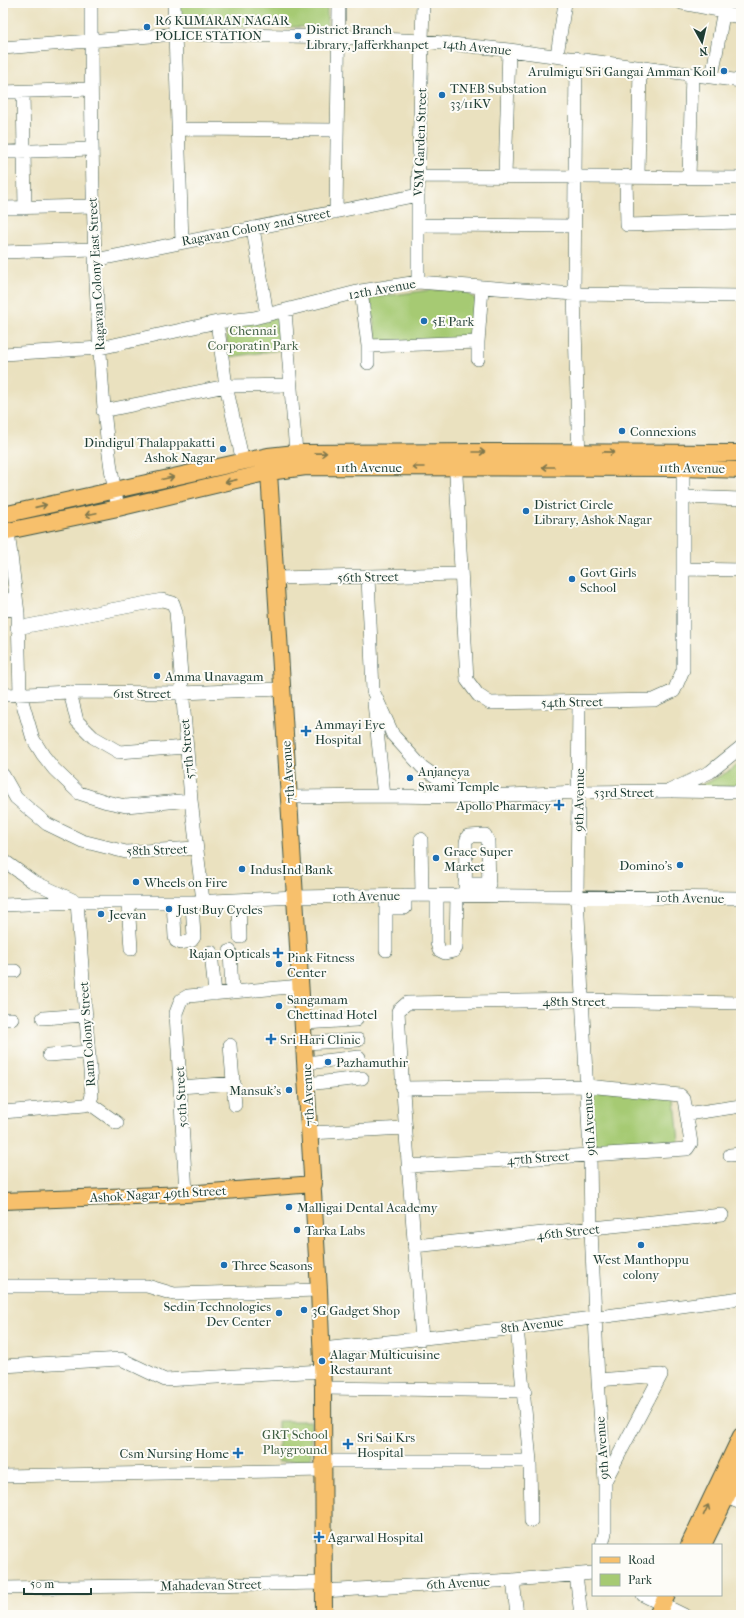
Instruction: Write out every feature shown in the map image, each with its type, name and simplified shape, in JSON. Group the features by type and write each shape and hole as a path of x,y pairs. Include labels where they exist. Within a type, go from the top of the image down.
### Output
{"main road":[{"name":"11th Avenue","path":"3,515 268,456 296,453 455,459 683,460 741,453"},
{"name":"7th Avenue","path":"268,456 304,1023 306,1084 314,1184 323,1388 324,1615"},
{"name":"11th Avenue","path":"5,536 269,472 306,467 455,459"},
{"name":"11th Avenue","path":"683,460 741,470"},
{"name":"Ashok Nagar 49th Street","path":"3,1200 186,1194 314,1184"},
{"path":"690,1544 741,1436"},
{"path":"704,1544 734,1500 741,1467"}],"street":[{"name":"Ragavan Colony East Street","path":"91,3 93,206 103,411 118,508"},
{"path":"174,3 182,242"},
{"path":"336,212 339,3"},
{"name":"VSM Garden Street","path":"418,282 418,195 423,3"},
{"path":"557,56 566,3"},
{"path":"682,3 725,9 741,17"},
{"path":"712,77 725,9"},
{"name":"14th Avenue","path":"3,48 175,34 338,37 423,41 509,50 741,81"},
{"path":"505,176 509,50"},
{"path":"576,58 574,294 579,459"},
{"path":"640,67 627,224 741,222"},
{"path":"689,177 692,74"},
{"path":"3,92 91,89"},
{"path":"23,92 25,208"},
{"path":"178,129 337,130"},
{"path":"3,152 92,149"},
{"path":"419,176 575,175 741,178"},
{"name":"Ragavan Colony 2nd Street","path":"3,252 95,255 182,242 418,195"},
{"path":"3,208 93,206"},
{"path":"418,225 574,226"},
{"path":"253,228 267,315"},
{"name":"12th Avenue","path":"3,354 100,348 217,322 267,315 361,291 418,282 574,294 741,296"},
{"path":"478,359 482,288"},
{"path":"361,291 368,346 368,363"},
{"path":"285,311 296,453"},
{"path":"217,322 226,386 243,462"},
{"path":"368,346 478,342"},
{"path":"103,411 226,386 290,385"},
{"name":"54th Street","path":"455,459 467,680 478,695 490,703 654,700 674,691 683,670 683,460"},
{"path":"684,497 741,499"},
{"path":"3,610 14,609 5,536"},
{"path":"5,536 18,613 17,628 20,694 33,739 54,769 79,793 107,802 126,806 191,800"},
{"path":"684,569 741,570"},
{"name":"56th Street","path":"275,578 461,574"},
{"path":"368,577 373,691 384,796"},
{"name":"57th Street","path":"17,628 101,611 167,600 173,603 176,612 186,747 196,848 197,902 194,936 191,941 181,944 176,941 173,902"},
{"path":"3,615 18,613"},
{"name":"61st Street","path":"3,695 70,692 182,693 282,688"},
{"path":"373,691 393,735 422,767 465,796"},
{"path":"70,692 77,721 93,737 120,752 186,747"},
{"name":"9th Avenue","path":"579,702 580,792 577,896 590,1154 591,1230 598,1380 605,1481 605,1533 602,1544"},
{"name":"53rd Street","path":"290,797 465,796 669,791 710,772 741,747"},
{"name":"58th Street","path":"3,775 16,798 47,824 82,841 126,852 196,848"},
{"path":"669,791 741,792"},
{"path":"437,895 437,943 439,950 445,953 454,951 456,948 463,892 466,842 468,836 485,836 488,841 489,890"},
{"path":"421,839 422,895"},
{"name":"10th Avenue","path":"3,860 32,881 77,902 197,902 296,897 386,902 405,896 437,895 489,890 577,896 741,898"},
{"path":"239,900 240,937"},
{"path":"3,905 77,902"},
{"name":"Ram Colony Street","path":"3,1112 85,1105 89,1103 92,1096 77,902"},
{"path":"128,902 131,949"},
{"path":"386,902 386,950"},
{"path":"230,951 232,992"},
{"path":"211,952 215,994 301,986"},
{"name":"50th Street","path":"186,1194 176,1013 181,1000 188,996 215,994"},
{"name":"48th Street","path":"402,1088 398,1011 406,1003 583,1000 741,1003"},
{"path":"43,1018 86,1015"},
{"path":"304,1023 356,1020"},
{"path":"305,1043 358,1040"},
{"path":"230,1045 235,1105"},
{"path":"49,1055 88,1052"},
{"path":"306,1063 360,1057"},
{"path":"306,1084 362,1078"},
{"path":"180,1087 234,1084"},
{"path":"422,1339 402,1088 587,1086 680,1095 684,1099 687,1114 741,1106"},
{"path":"89,1103 117,1123"},
{"name":"47th Street","path":"409,1166 687,1149 690,1147 691,1143 687,1114"},
{"path":"310,1134 405,1128"},
{"name":"46th Street","path":"414,1246 591,1230 722,1215"},
{"path":"3,1286 147,1286 174,1294 319,1290"},
{"name":"8th Avenue","path":"322,1350 517,1328 741,1298"},
{"path":"517,1328 525,1391 530,1462 531,1521"},
{"path":"3,1366 121,1359 128,1361 154,1376 165,1380 322,1372"},
{"path":"598,1380 661,1374 605,1481"},
{"path":"323,1388 525,1391"},
{"path":"3,1476 323,1466 530,1462"},
{"name":"6th Avenue","path":"323,1587 513,1580 592,1573"},
{"path":"576,1575 581,1615"},
{"path":"513,1580 517,1615"},
{"name":"Mahadevan Street","path":"3,1588 323,1587"},
{"path":"645,1596 670,1607"}],"green space":[{"path":"175,3 327,3 327,27 175,27"},
{"name":"5E Park","path":"464,289 476,300 472,342 377,345 370,298 430,290"},
{"name":"Chennai Corporatin Park","path":"277,317 281,350 229,357 225,324"},
{"path":"741,760 741,787 697,788 733,769"},
{"path":"588,1090 674,1090 679,1141 590,1150"},
{"name":"GRT School Playground","path":"278,1421 311,1421 311,1461 278,1462"}],"place":[{"name":"R6 KUMARAN NAGAR POLICE STATION","path":"147,27"},
{"name":"District Branch Library, Jafferkhanpet","path":"298,36"},
{"name":"Arulmigu Sri Gangai Amman Koil","path":"724,71"},
{"name":"TNEB Substation 33/11KV","path":"442,95"},
{"name":"5E Park","path":"424,321"},
{"name":"Connexions","path":"622,431"},
{"name":"Dindigul Thalappakatti Ashok Nagar","path":"223,449"},
{"name":"District Circle Library, Ashok Nagar","path":"526,511"},
{"name":"Govt Girls School","path":"572,579"},
{"name":"Amma Unavagam","path":"157,676"},
{"name":"Ammayi Eye Hospital","path":"306,731"},
{"name":"Anjaneya Swami Temple","path":"410,778"},
{"name":"Apollo Pharmacy","path":"559,805"},
{"name":"Grace Super Market","path":"436,858"},
{"name":"Domino's","path":"680,865"},
{"name":"IndusInd Bank","path":"242,869"},
{"name":"Wheels on Fire","path":"136,882"},
{"name":"Just Buy Cycles","path":"169,909"},
{"name":"Jeevan","path":"101,914"},
{"name":"Rajan Opticals","path":"278,953"},
{"name":"Pink Fitness Center","path":"279,964"},
{"name":"Sangamam Chettinad Hotel","path":"279,1006"},
{"name":"Sri Hari Clinic","path":"271,1039"},
{"name":"Pazhamuthir","path":"328,1062"},
{"name":"Mansuk's","path":"289,1090"},
{"name":"Malligai Dental Academy","path":"289,1207"},
{"name":"Tarka Labs","path":"297,1230"},
{"name":"West Manthoppu colony","path":"641,1245"},
{"name":"Three Seasons","path":"224,1265"},
{"name":"3G Gadget Shop","path":"304,1310"},
{"name":"Sedin Technologies Dev Center","path":"279,1313"},
{"name":"Alagar Multicuisine Restaurant","path":"322,1361"},
{"name":"Sri Sai Krs Hospital","path":"348,1444"},
{"name":"Csm Nursing Home","path":"238,1453"},
{"name":"Agarwal Hospital","path":"319,1537"}]}
